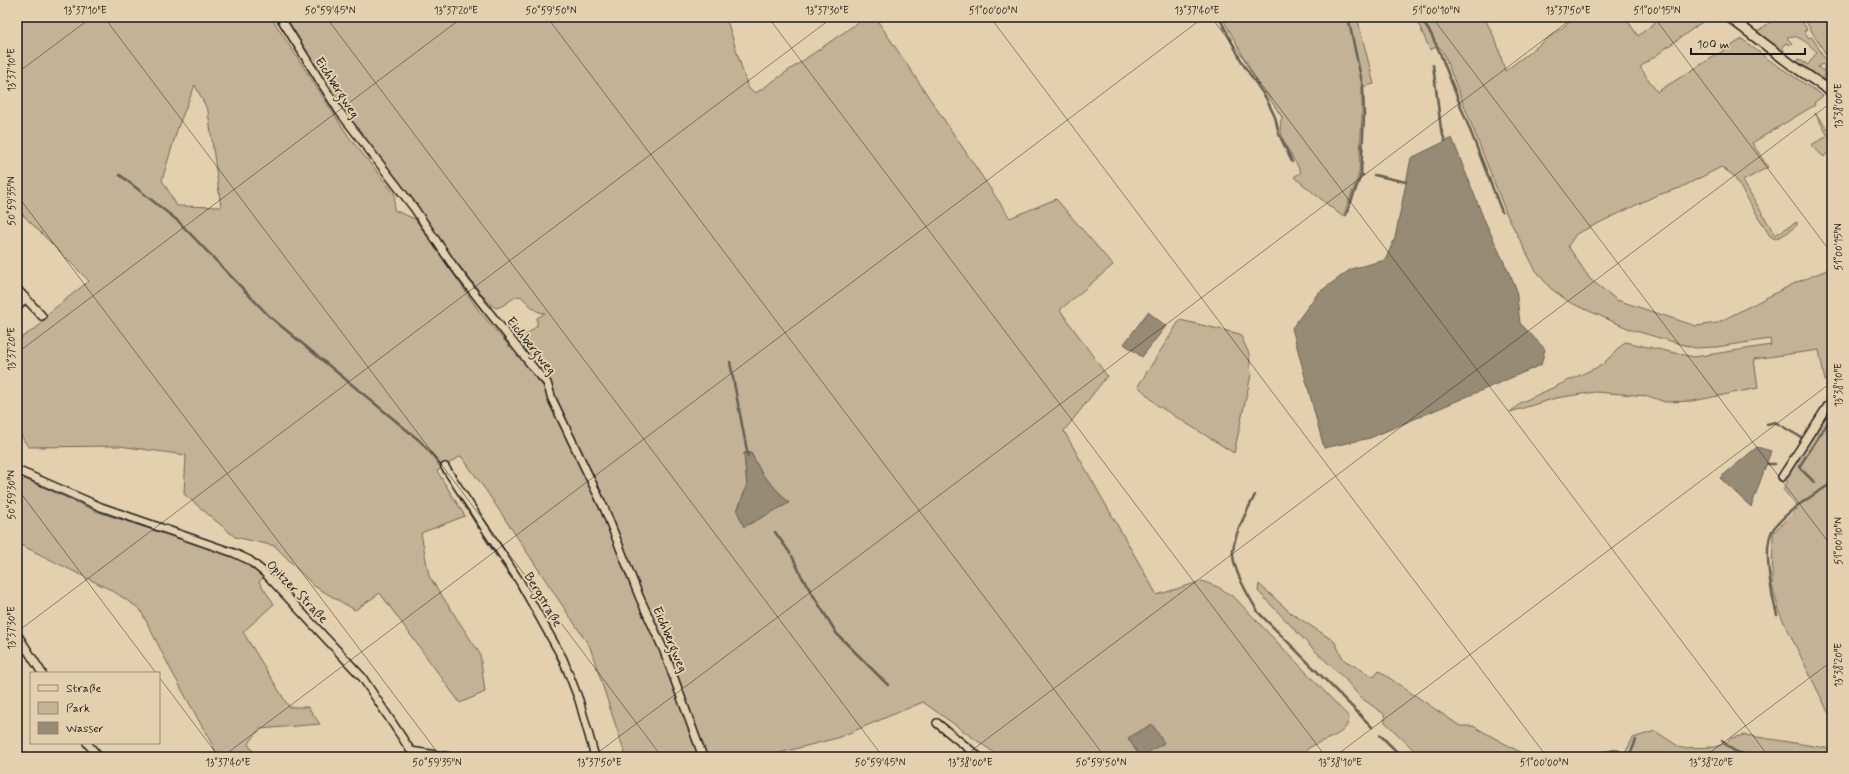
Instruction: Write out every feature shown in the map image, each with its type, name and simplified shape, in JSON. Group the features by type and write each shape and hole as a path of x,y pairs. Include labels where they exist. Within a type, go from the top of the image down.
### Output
{"street":[{"name":"Eichbergweg","path":"280,17 339,111 414,208 452,264 481,302 536,371 548,382 555,404 604,510 639,596 664,651 702,754"},
{"path":"1729,17 1792,65 1832,92"},
{"path":"17,289 42,316"},
{"path":"17,307 26,298"},
{"path":"1782,477 1832,399"},
{"name":"Bergstraße","path":"445,467 524,589 560,652 579,700 595,757"},
{"name":"Opitzer Straße","path":"17,470 101,507 234,553 249,560 265,572 362,676 411,754 449,757"},
{"path":"17,634 41,672"},
{"path":"937,723 980,757"},
{"path":"88,744 99,757"}],"green space":[{"path":"17,17 271,17 349,137 395,194 394,210 415,219 480,312 510,347 537,326 537,318 545,313 541,313 534,309 520,296 513,298 503,306 496,308 489,303 456,262 416,205 354,125 297,41 283,17 726,17 748,88 756,93 866,17 875,17 1010,218 1056,199 1113,265 1060,310 1107,376 1064,431 1157,595 1202,581 1218,587 1235,598 1349,717 1348,723 1341,732 1312,746 1299,757 1000,757 923,702 837,738 764,757 626,757 590,647 485,489 461,456 437,471 465,516 421,533 429,576 480,654 485,692 460,703 380,593 355,610 314,586 275,546 235,537 184,494 186,455 119,446 28,447 17,429 17,338 21,338 39,326 46,315 89,281 17,209","holes":["195,85 208,111 221,207 177,206 162,180 178,127","744,453 751,453 762,474 789,503 737,511 747,486"]},
{"path":"1222,17 1357,17 1374,84 1362,87 1359,174 1343,217 1294,177 1301,172 1283,138 1280,124 1282,117 1253,74"},
{"path":"1412,17 1484,17 1497,43 1505,71 1576,17 1625,17 1638,36 1662,17 1709,17 1640,67 1657,92 1742,39 1769,60 1823,96 1814,103 1815,105 1752,143 1768,167 1743,181 1775,235 1797,222 1797,225 1787,233 1775,239 1770,236 1733,175 1721,167 1680,188 1655,196 1576,234 1568,246 1590,279 1617,300 1696,326 1717,323 1797,282 1832,268 1832,379 1825,381 1819,350 1754,359 1758,388 1693,401 1665,402 1648,396 1595,392 1556,398 1510,412 1522,402 1602,365 1625,342 1694,357 1771,345 1770,339 1716,347 1695,348 1632,330 1569,302 1549,287 1535,269 1507,215 1443,52 1438,46 1430,50 1420,27"},
{"path":"1777,17 1799,17 1807,29 1804,31 1809,38 1812,37 1832,71 1832,80 1827,79 1827,74 1823,69 1825,67 1822,64 1818,67 1824,72 1825,80 1797,62 1799,59 1808,65 1817,52 1800,38 1792,36 1788,37 1787,38 1792,43 1789,45 1786,43 1782,47 1784,50 1782,52 1757,32"},
{"path":"1803,17 1832,17 1832,64"},
{"path":"1815,113 1828,129 1832,127 1832,148 1824,157 1811,145 1828,136"},
{"path":"1180,320 1240,334 1249,354 1251,375 1234,453 1157,405 1138,386"},
{"path":"1832,406 1832,720 1780,614 1772,585 1773,533 1798,508 1783,489 1788,481 1785,479"},
{"path":"25,479 98,512 230,555 241,560 264,577 259,582 274,604 243,632 289,707 308,707 320,724 260,729 248,744 257,757 219,757 171,670 140,609 113,591 17,543 17,485"},
{"path":"1259,584 1291,613 1334,641 1344,660 1374,677 1379,671 1460,726 1473,726 1529,757 1421,757 1385,722 1384,714 1360,697 1345,679 1312,648 1258,591"},
{"path":"1655,731 1681,748 1715,747 1727,743 1731,738 1745,735 1832,749 1832,757 1623,757 1633,738"}],"water":[{"path":"1452,138 1483,217 1516,288 1520,323 1545,349 1541,365 1370,438 1324,448 1292,328 1318,293 1351,269 1385,260 1395,238 1411,158"},
{"path":"1148,312 1166,326 1142,357 1124,344"},
{"path":"1757,447 1771,451 1751,507 1720,478"},
{"path":"744,453 751,453 762,474 789,503 744,527 737,511 747,486"},
{"path":"1152,724 1164,743 1140,757 1128,738"}],"waterway":[{"path":"1219,17 1243,64 1266,98 1275,117 1279,134 1292,162"},
{"path":"1348,17 1363,87 1364,116 1361,175 1363,175"},
{"path":"1420,17 1431,34 1440,53 1502,212"},
{"path":"1433,65 1441,129 1445,141"},
{"path":"120,175 178,221 269,316 420,441 436,459 443,470"},
{"path":"1346,215 1361,175"},
{"path":"1374,175 1406,182"},
{"path":"730,362 748,456"},
{"path":"1815,483 1799,467 1832,416"},
{"path":"1767,424 1775,422 1802,438"},
{"path":"1767,464 1775,464"},
{"path":"447,476 479,528"},
{"path":"1777,615 1769,570 1768,546 1770,536 1780,521 1801,503 1832,483"},
{"path":"1255,495 1239,529 1233,550 1235,565 1246,590 1258,612 1372,727"},
{"path":"775,532 790,553"},
{"path":"484,536 497,556"},
{"path":"792,556 802,577 837,634 888,685"},
{"path":"501,563 513,579"},
{"path":"519,588 527,601"},
{"path":"555,651 564,672"},
{"path":"1380,735 1402,757"},
{"path":"1629,757 1636,740"},
{"path":"1722,740 1734,751 1760,757"},
{"path":"1578,757 1616,750 1630,756"},
{"path":"431,751 445,753"},
{"path":"456,754 464,756"}]}
